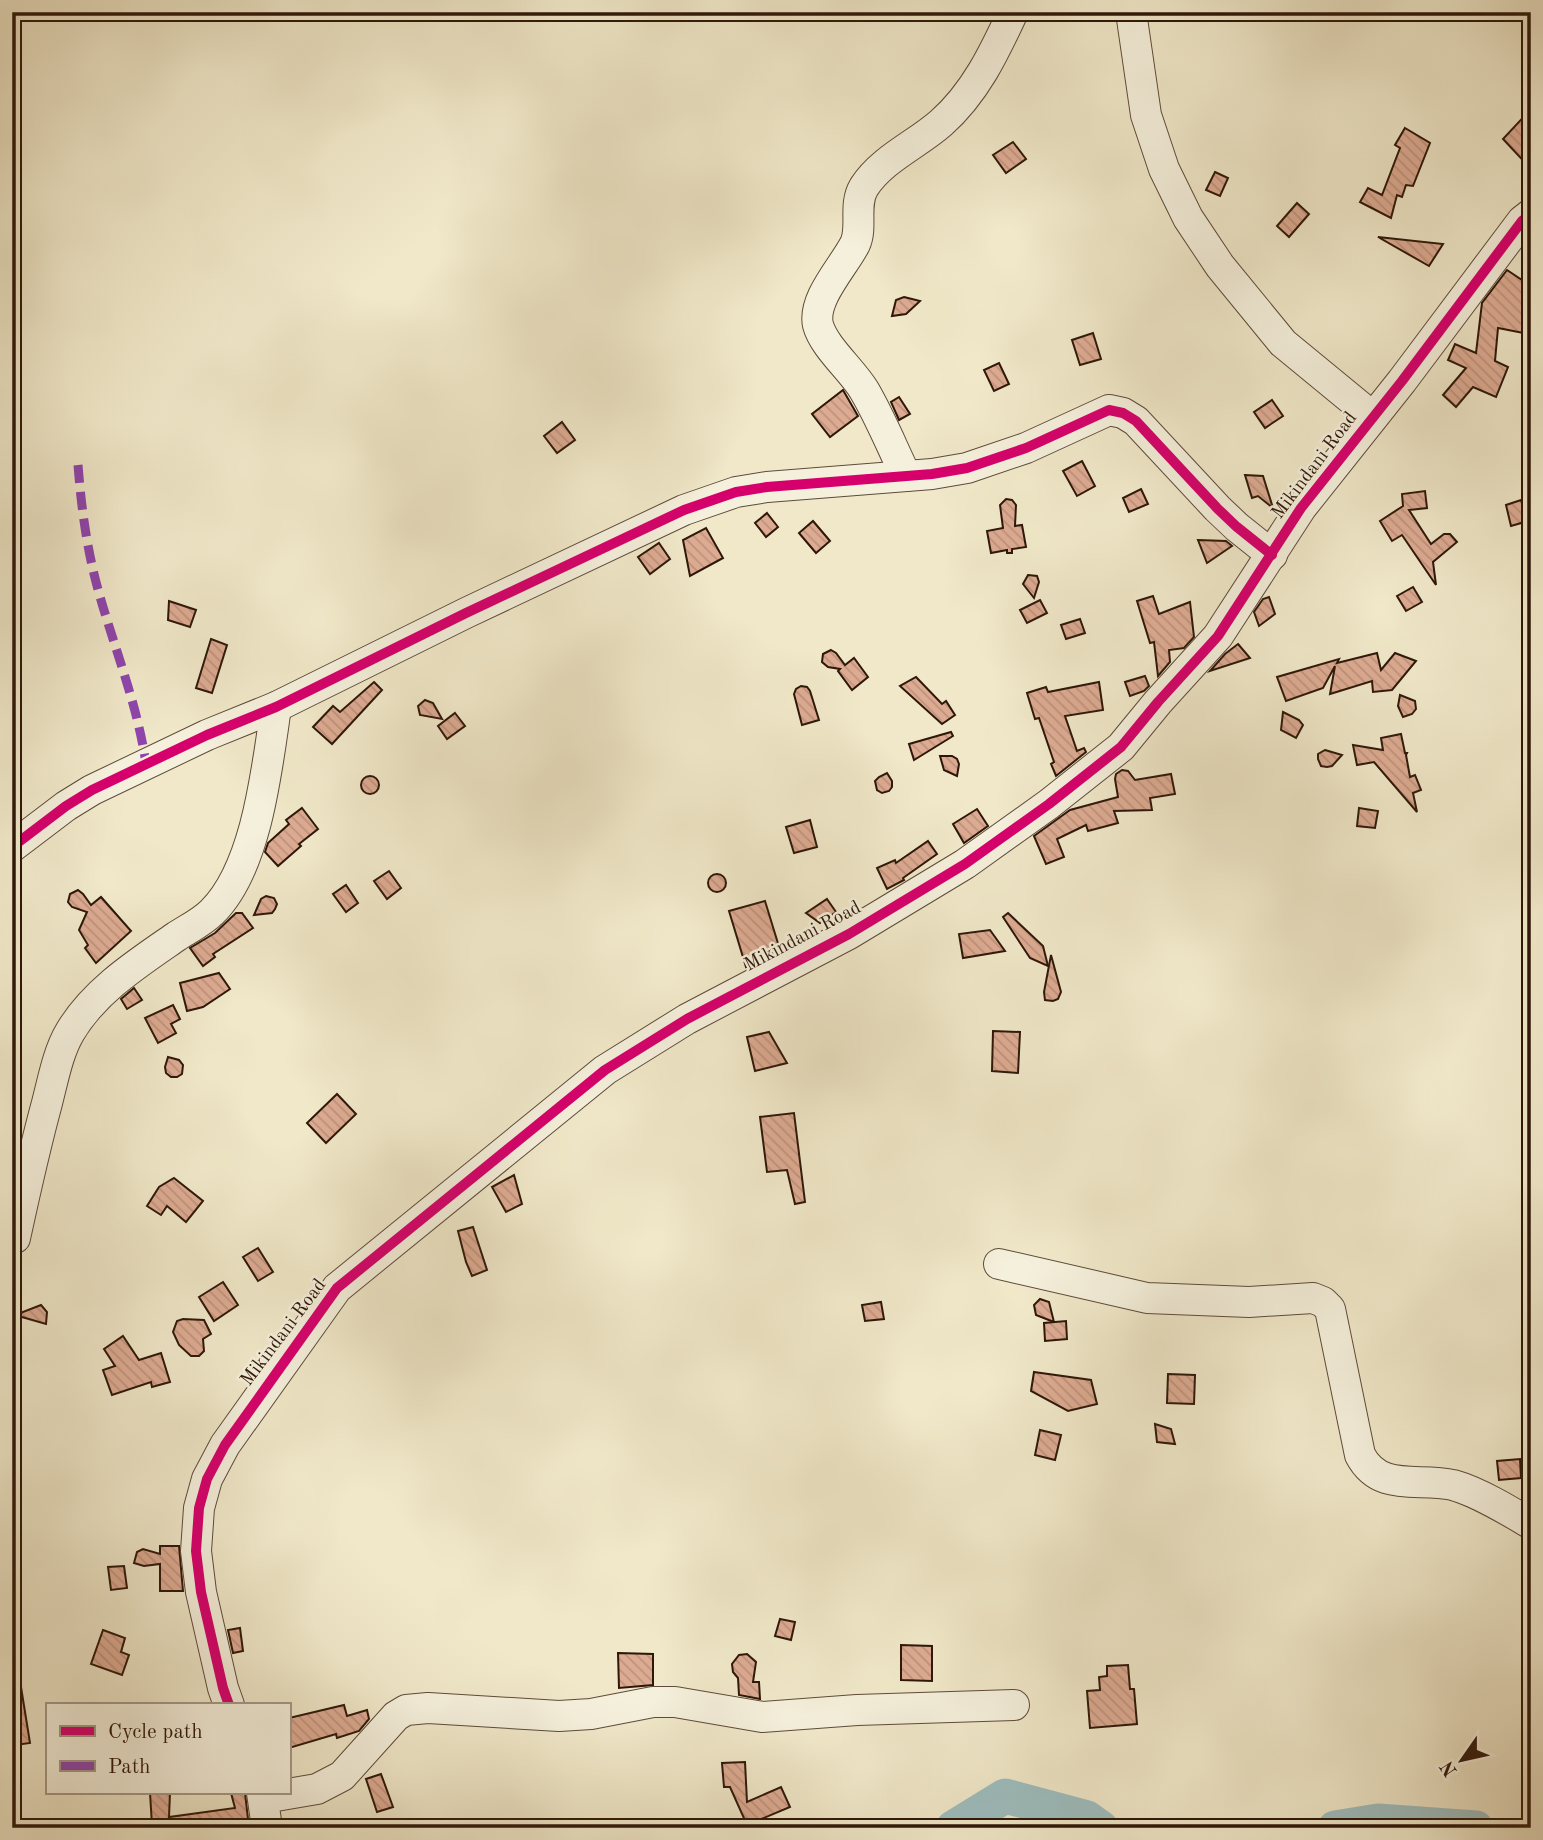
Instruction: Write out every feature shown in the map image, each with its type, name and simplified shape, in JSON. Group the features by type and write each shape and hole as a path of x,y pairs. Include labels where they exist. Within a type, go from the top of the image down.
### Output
{"street":[{"path":"906,476 863,388 819,329 817,317 829,286 855,244 859,201 863,189 888,162 926,135 968,96 994,52 1013,12"},
{"path":"1131,12 1146,115 1164,169 1188,218 1220,266 1283,343 1373,417"},
{"name":"Mikindani Road","path":"228,1703 201,1592 196,1551 199,1508 207,1479 225,1444 337,1289 606,1070 687,1020 849,934 930,886 1059,796 1121,747 1218,636 1301,508 1522,220 1531,214"},
{"path":"12,847 92,790 276,707 512,591 704,502 736,492 932,474 987,462 1026,449 1109,410 1123,413 1136,421 1227,518 1272,555"},
{"path":"15,1238 54,1076 69,1033 86,1010 111,985 139,962 210,914 227,896 239,874 252,833 268,761 276,707"},
{"path":"999,1264 1147,1298 1249,1302 1313,1298 1323,1302 1330,1309 1360,1455 1366,1467 1373,1474 1399,1481 1452,1485 1531,1524"},
{"path":"290,1792 317,1789 342,1776 387,1724 406,1710 428,1708 559,1716 591,1714 653,1702 675,1702 762,1717 811,1712 1014,1705"},
{"path":"263,1796 267,1828"}],"building":[{"path":"1531,109 1531,169 1503,139"},
{"path":"1405,128 1430,143 1413,186 1406,185 1402,197 1397,195 1391,218 1360,202 1368,188 1382,195 1400,148 1395,145"},
{"path":"1013,142 1026,159 1006,173 993,155"},
{"path":"1215,172 1228,178 1220,196 1206,190"},
{"path":"1297,203 1309,214 1289,237 1277,226"},
{"path":"1378,237 1443,244 1429,266"},
{"path":"1507,270 1531,286 1529,334 1498,328 1495,361 1508,367 1496,397 1473,387 1456,407 1443,395 1466,368 1448,360 1455,344 1476,353 1482,303"},
{"path":"904,297 920,301 906,314 892,316 896,300"},
{"path":"1093,333 1101,359 1080,365 1072,340"},
{"path":"999,363 1009,384 994,391 984,370"},
{"path":"843,390 858,416 830,437 812,414"},
{"path":"899,397 910,414 899,420 891,402"},
{"path":"1272,400 1283,416 1265,428 1254,412"},
{"path":"562,422 575,440 557,453 544,436"},
{"path":"1082,461 1095,486 1077,496 1063,471"},
{"path":"1245,475 1263,476 1273,508 1258,496 1252,498"},
{"path":"1141,489 1148,504 1129,512 1123,498"},
{"path":"1425,491 1427,508 1409,510 1431,544 1444,534 1450,534 1457,542 1433,562 1436,585 1402,535 1392,541 1380,521 1403,506 1402,494"},
{"path":"1006,499 1012,500 1016,505 1015,526 1022,525 1026,547 1012,549 1012,553 1007,553 1007,550 991,553 987,531 1003,528 1000,505"},
{"path":"1521,500 1528,521 1511,526 1506,505"},
{"path":"767,513 778,527 766,537 755,523"},
{"path":"813,521 830,541 816,553 799,533"},
{"path":"706,528 723,558 690,576 683,540"},
{"path":"1198,540 1226,541 1232,546 1207,563"},
{"path":"659,543 670,559 650,574 638,557"},
{"path":"1028,575 1037,576 1039,582 1034,598 1023,584"},
{"path":"1413,587 1422,602 1406,611 1397,596"},
{"path":"1153,596 1159,614 1190,602 1194,637 1184,648 1169,650 1170,662 1158,676 1154,642 1150,643 1137,601"},
{"path":"1269,597 1275,614 1259,626 1254,612 1263,599"},
{"path":"1040,600 1047,613 1027,623 1020,610"},
{"path":"169,601 196,610 190,627 168,620"},
{"path":"1080,619 1085,633 1066,639 1061,625"},
{"path":"211,639 227,645 212,693 196,688"},
{"path":"1238,644 1250,658 1210,671 1225,654"},
{"path":"831,650 845,665 854,658 868,677 852,690 838,671 840,669 828,667 822,662 823,654"},
{"path":"1377,653 1381,670 1395,653 1416,661 1392,690 1373,692 1372,681 1330,694 1335,666 1323,688 1286,701 1277,677 1339,659 1337,663"},
{"path":"1145,676 1149,686 1130,696 1125,682"},
{"path":"916,677 942,704 946,701 955,715 942,724 900,686"},
{"path":"374,682 382,690 332,744 313,727 333,706 340,712"},
{"path":"1099,682 1103,710 1065,716 1077,751 1084,748 1086,752 1056,776 1039,718 1035,719 1027,693 1046,687 1048,692"},
{"path":"801,686 810,691 819,720 802,725 794,694"},
{"path":"1400,695 1415,701 1416,709 1412,714 1403,717 1398,706"},
{"path":"425,700 433,703 442,719 420,715 418,706"},
{"path":"1283,712 1303,725 1296,738 1281,730"},
{"path":"455,713 465,726 447,739 438,726"},
{"path":"951,732 953,736 914,760 909,744"},
{"path":"1401,734 1410,777 1415,775 1421,790 1413,793 1417,812 1374,762 1357,765 1353,745 1383,750 1381,738"},
{"path":"1325,750 1342,755 1332,766 1321,766 1318,754"},
{"path":"940,756 957,759 957,776 944,770"},
{"path":"1122,770 1128,771 1135,780 1171,774 1175,794 1150,798 1152,810 1114,811 1118,823 1088,831 1086,825 1057,839 1064,857 1046,864 1034,836 1070,810 1118,797 1115,779 1116,774"},
{"path":"887,773 892,787 882,793 877,790 875,781"},
{"path":"370,776 376,779 379,785 376,791 370,794 364,791 361,785 364,779"},
{"path":"302,808 318,829 278,866 265,852 268,843 289,824 286,820"},
{"path":"1359,808 1378,811 1375,828 1357,826"},
{"path":"977,809 988,826 964,843 953,824"},
{"path":"810,820 817,847 794,853 786,827"},
{"path":"928,841 937,854 903,878 904,880 887,889 877,868 895,860 896,863"},
{"path":"389,871 401,888 387,899 374,881"},
{"path":"717,874 723,877 726,883 723,889 717,892 711,889 708,883 711,877"},
{"path":"346,885 358,903 346,912 333,894"},
{"path":"78,890 91,905 101,897 131,931 96,963 85,948 88,945 79,930 87,912 72,907 68,902 70,894"},
{"path":"266,896 274,898 277,904 275,909 272,913 254,915 261,899"},
{"path":"827,899 836,912 820,923 806,913"},
{"path":"765,901 780,950 746,967 729,911"},
{"path":"236,913 242,913 253,928 213,954 215,957 203,966 190,948 215,933"},
{"path":"1008,913 1043,946 1048,966 1030,958 1003,917"},
{"path":"990,930 1005,951 963,958 959,934"},
{"path":"1051,955 1061,992 1058,999 1053,1001 1045,1000 1044,992"},
{"path":"219,973 230,989 203,1007 187,1011 180,983"},
{"path":"134,988 142,1000 127,1009 121,999"},
{"path":"173,1005 180,1019 171,1024 176,1033 158,1043 145,1018"},
{"path":"993,1031 1020,1032 1018,1073 992,1071"},
{"path":"769,1032 787,1063 755,1071 747,1037"},
{"path":"168,1057 179,1060 183,1065 182,1074 171,1077 166,1073"},
{"path":"337,1094 356,1114 326,1143 307,1123"},
{"path":"794,1113 805,1202 795,1204 787,1170 767,1172 760,1117"},
{"path":"514,1175 522,1204 506,1212 492,1187"},
{"path":"174,1178 203,1201 186,1222 167,1206 161,1215 147,1206 159,1187"},
{"path":"473,1227 487,1270 472,1276 458,1231"},
{"path":"258,1248 273,1272 258,1281 243,1257"},
{"path":"223,1282 238,1305 214,1321 199,1297"},
{"path":"1040,1299 1049,1302 1054,1322 1036,1315 1034,1305"},
{"path":"881,1302 884,1319 865,1321 862,1305"},
{"path":"41,1305 47,1312 46,1324 15,1315"},
{"path":"204,1320 211,1334 203,1339 204,1351 199,1356 191,1356 179,1345 173,1332 177,1321"},
{"path":"1066,1321 1067,1339 1045,1341 1044,1323"},
{"path":"123,1336 139,1360 161,1353 170,1382 152,1387 151,1382 112,1395 103,1370 115,1366 104,1349"},
{"path":"1034,1372 1091,1380 1097,1404 1068,1411 1031,1391"},
{"path":"1168,1374 1195,1375 1194,1404 1167,1403"},
{"path":"1155,1424 1171,1429 1175,1444 1157,1442"},
{"path":"1040,1430 1061,1435 1055,1460 1035,1455"},
{"path":"1520,1459 1521,1478 1499,1480 1497,1461"},
{"path":"160,1546 179,1546 183,1591 160,1591 160,1564 144,1566 134,1563 137,1552 143,1549 160,1554"},
{"path":"124,1566 127,1588 111,1590 108,1567"},
{"path":"780,1619 795,1622 791,1640 775,1636"},
{"path":"240,1628 243,1651 233,1653 228,1630"},
{"path":"103,1630 125,1638 121,1652 129,1655 122,1675 91,1664"},
{"path":"901,1645 932,1646 932,1681 901,1680"},
{"path":"618,1653 653,1654 653,1685 619,1688"},
{"path":"747,1654 756,1662 753,1682 759,1682 760,1699 739,1695 738,1678 733,1672 732,1664 739,1655"},
{"path":"1128,1665 1130,1689 1134,1689 1137,1724 1090,1728 1087,1691 1100,1690 1099,1677 1107,1676 1107,1666"},
{"path":"12,1687 21,1687 30,1743 16,1745 12,1725"},
{"path":"344,1705 347,1716 367,1710 369,1719 359,1731 337,1738 336,1734 290,1748 290,1718"},
{"path":"745,1762 747,1802 781,1787 790,1807 747,1825 730,1787 724,1787 722,1763"},
{"path":"381,1774 393,1807 377,1812 366,1779"},
{"path":"150,1794 170,1794 169,1817 235,1808 231,1794 245,1794 248,1819 217,1828 160,1828 160,1825 152,1825"}],"waterway":[{"path":"953,1828 1005,1796 1087,1818 1101,1828"},
{"path":"1335,1828 1378,1821 1476,1828"}],"marked path":[{"path":"78,465 92,567 137,718 146,764"}],"cycle path":[{"path":"228,1703 201,1592 196,1551 199,1508 207,1479 225,1445 337,1288 605,1070 687,1019 849,934 965,864 1049,804 1121,747 1218,636 1301,508 1402,381 1522,221 1531,214"},
{"path":"12,847 92,790 207,735 276,707 684,510 736,492 767,487 932,474 967,468 1026,448 1109,410 1123,413 1136,421 1217,508 1272,555"}]}
